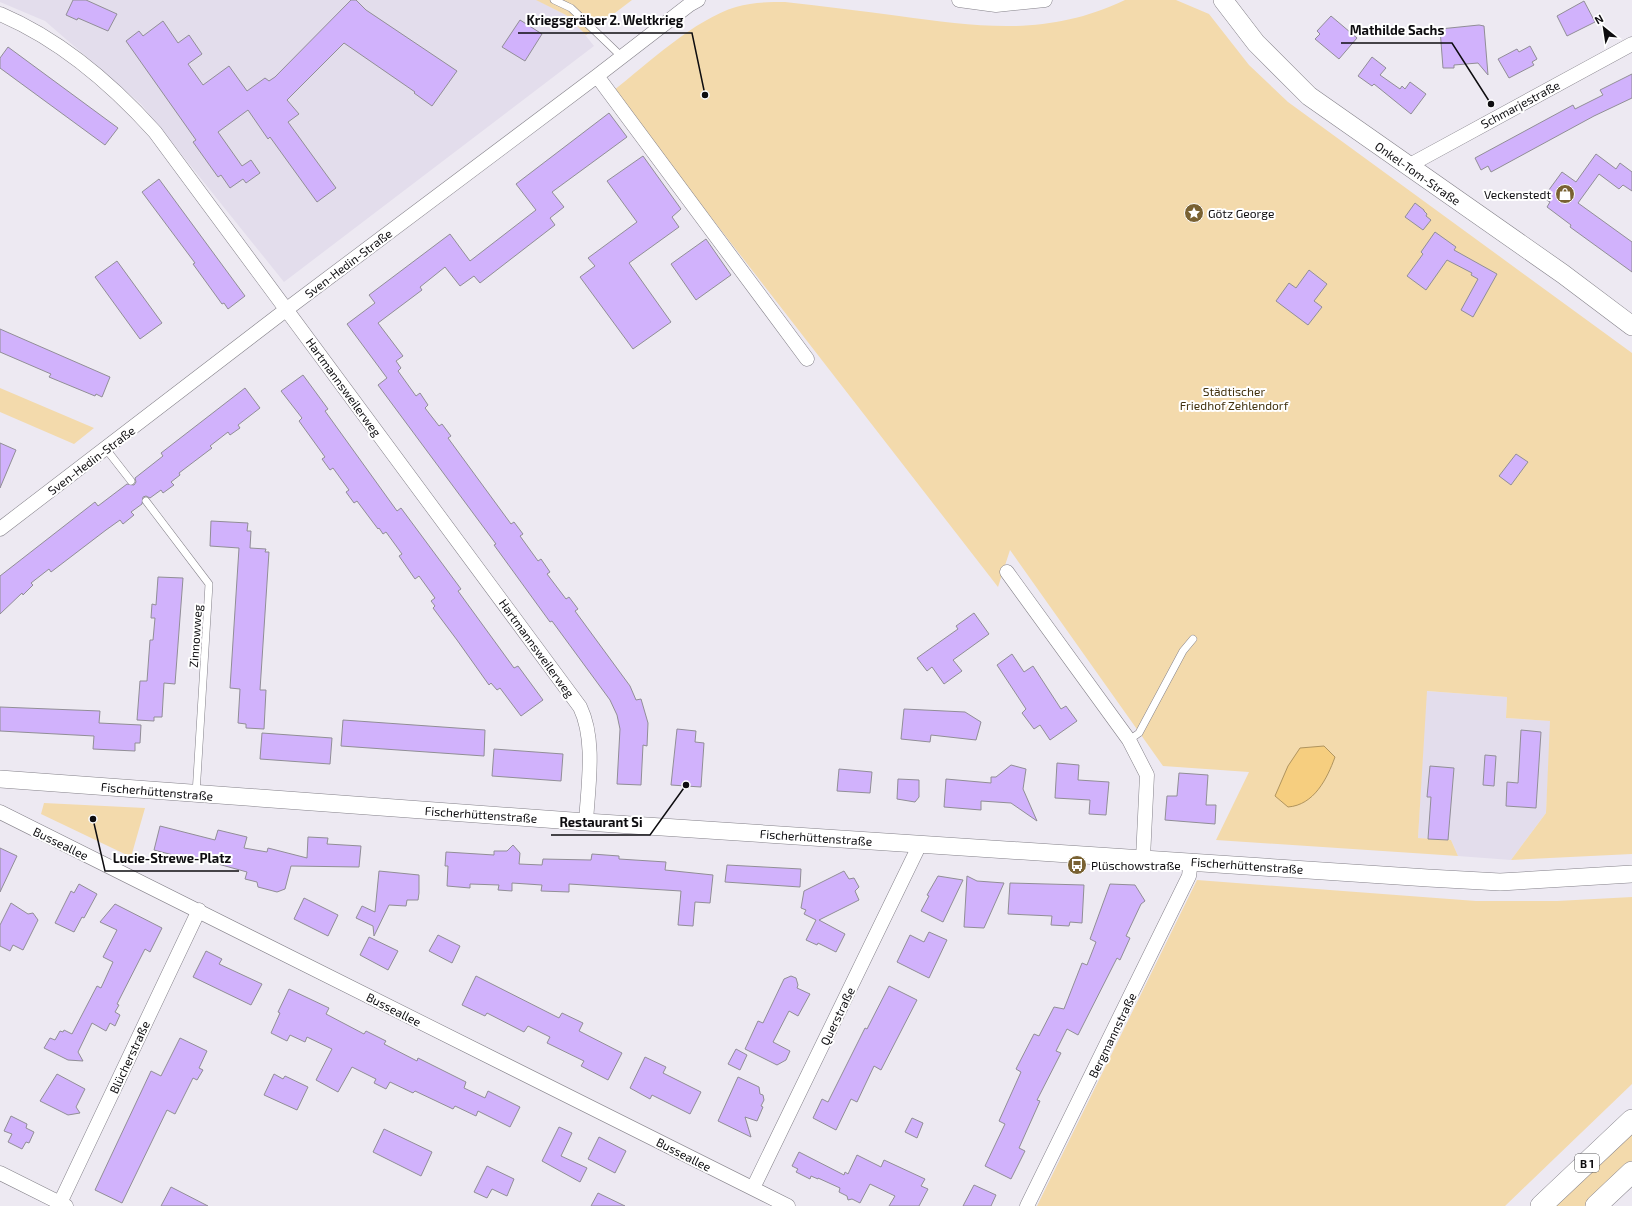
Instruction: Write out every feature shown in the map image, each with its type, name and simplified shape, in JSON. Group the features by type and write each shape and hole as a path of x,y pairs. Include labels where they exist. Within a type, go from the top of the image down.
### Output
{"main road":[{"name":"Onkel-Tom-Straße","path":"1223,0 1256,43 1292,81 1309,96 1563,274 1632,326"},
{"name":"B 1","path":"1541,1206 1632,1120"},
{"path":"1596,1206 1632,1172"}],"street":[{"name":"Sven-Hedin-Straße","path":"0,529 287,309 622,58 689,5 698,0"},
{"path":"959,0 996,5 1045,0"},
{"name":"Hartmannsweilerweg","path":"0,14 18,22 56,44 81,62 129,103 155,132 580,707 586,718 589,744 586,822"},
{"name":"Schmarjestraße","path":"1408,166 1632,44"},
{"path":"597,76 808,359"},
{"path":"1007,572 1129,740 1147,775 1143,858"},
{"name":"Fischerhüttenstraße","path":"0,779 586,822 1500,882 1632,874"},
{"name":"Busseallee","path":"0,812 199,910 788,1206"},
{"name":"Querstraße","path":"753,1188 920,844"},
{"name":"Bergmannstraße","path":"1027,1206 1189,876 1191,861"},
{"name":"Blücherstraße","path":"63,1204 199,910"},
{"path":"0,1173 63,1204"}],"lane":[{"path":"554,0 571,8 622,58"},
{"path":"106,449 131,481"},
{"name":"Zinnowweg","path":"146,501 209,584 196,794"},
{"path":"1129,740 1139,733 1183,652 1193,639"}],"shaded area":[{"path":"0,0 537,0 566,15 575,22 594,46 284,282 141,104 45,21 0,2"},
{"path":"1426,691 1507,697 1506,718 1551,721 1546,813 1511,860 1458,856 1451,840 1418,838"},
{"path":"1324,746 1335,757 1328,774 1318,790 1312,796 1297,805 1288,807 1275,796 1288,766 1300,748"}],"green space":[{"path":"536,0 632,0 586,35 566,15"},
{"name":"Städtischer Friedhof Zehlendorf","path":"1125,0 1176,0 1209,14 1249,65 1288,102 1632,353 1632,854 1511,860 1546,813 1550,721 1506,718 1507,697 1427,691 1418,838 1451,840 1458,856 1216,840 1249,772 1163,766 1010,550 998,587 613,91 672,43 704,21 720,13 748,4 785,2 986,26 1014,26 1068,20 1096,12"},
{"path":"0,388 94,428 74,444 0,412"},
{"path":"44,803 145,808 131,857 41,814"},
{"path":"1197,880 1476,901 1557,901 1632,897 1632,1084 1505,1206 1037,1206"},
{"path":"1632,1129 1632,1162 1586,1206 1551,1206"}],"building":[{"path":"73,0 86,0 117,14 108,31 78,18 77,20 66,15"},
{"path":"351,0 356,0 366,10 457,71 432,106 414,93 415,92 344,43 287,100 299,114 288,122 336,188 317,202 270,137 268,139 248,110 218,132 242,166 251,160 260,173 246,183 243,179 230,188 221,175 218,177 193,142 196,140 126,41 139,31 143,36 163,21 178,43 189,35 202,54 188,64 203,85 229,66 247,91 265,78 269,81 275,77"},
{"path":"1584,1 1595,22 1567,36 1557,16"},
{"path":"1331,16 1357,38 1339,59 1315,39 1320,34 1317,31"},
{"path":"520,20 542,34 525,61 502,47"},
{"path":"1479,25 1484,26 1488,75 1478,63 1454,65 1454,68 1443,68 1440,29"},
{"path":"1530,46 1537,59 1532,62 1534,65 1509,78 1498,59 1517,49 1519,52"},
{"path":"8,47 118,128 105,145 0,68 0,58"},
{"path":"1372,57 1386,68 1380,75 1400,89 1402,86 1405,89 1410,82 1426,94 1411,114 1374,84 1372,86 1358,76"},
{"path":"1632,74 1632,98 1594,116 1491,172 1488,166 1481,170 1475,158 1573,105 1575,109 1603,95 1600,90"},
{"path":"609,113 627,137 552,192 564,207 550,218 555,225 480,283 474,276 460,286 445,267 420,287 422,290 378,323 403,356 396,361 401,368 398,371 416,396 420,393 428,405 425,408 439,426 442,424 451,436 448,438 511,524 514,522 523,534 520,536 538,561 541,559 550,572 547,574 566,599 569,597 578,609 575,611 630,686 636,700 641,699 648,723 647,746 643,745 641,785 617,784 620,729 617,715 610,700 552,621 550,622 494,545 496,544 378,385 387,378 347,324 375,303 369,295 450,234 470,261 536,210 516,184"},
{"path":"1596,154 1616,169 1620,163 1632,172 1632,191 1623,185 1619,189 1599,174 1578,203 1632,242 1632,272 1570,227 1571,225 1547,207 1550,202 1543,198 1562,172 1576,182"},
{"path":"643,156 681,209 672,217 679,227 629,263 671,322 633,349 580,277 595,266 588,258 637,222 607,181"},
{"path":"159,179 245,296 228,309 224,303 222,304 193,264 195,263 142,192"},
{"path":"1415,203 1424,210 1427,214 1426,216 1431,220 1423,230 1405,217"},
{"path":"1435,232 1456,247 1454,250 1497,274 1473,317 1461,310 1478,279 1471,275 1472,273 1447,260 1426,290 1407,276 1423,254 1421,252"},
{"path":"706,239 731,275 696,300 671,264"},
{"path":"117,261 162,323 140,339 95,277"},
{"path":"1309,270 1327,284 1314,301 1322,307 1308,325 1276,301 1289,283 1296,288"},
{"path":"0,329 110,377 102,397 96,394 95,396 49,377 51,374 0,352"},
{"path":"303,375 328,409 325,411 397,511 401,508 461,589 458,591 514,668 518,666 543,700 521,716 500,688 497,690 491,683 489,685 433,608 435,606 431,601 435,598 419,576 415,579 399,556 402,554 386,532 383,534 379,528 378,529 357,501 354,503 346,492 349,490 333,468 330,470 322,459 325,457 299,421 302,418 281,391"},
{"path":"245,388 260,408 238,425 240,428 230,435 228,432 210,446 212,448 179,473 180,475 171,482 174,485 163,493 161,490 150,498 146,496 143,497 142,504 131,512 134,515 123,524 120,520 51,572 49,569 31,583 33,585 23,595 22,593 0,614 0,576 95,502 98,506 127,484 134,485 136,482 135,478 163,456 161,453"},
{"path":"0,443 16,450 0,488"},
{"path":"1516,454 1528,462 1511,485 1499,476"},
{"path":"211,521 248,523 247,531 251,531 250,548 266,549 265,552 269,552 260,690 266,690 264,729 246,728 246,724 238,723 240,689 230,688 239,548 210,546"},
{"path":"158,577 183,578 175,684 164,683 162,717 154,717 154,721 137,720 140,681 147,681 150,640 153,640 155,618 151,618 152,604 156,605"},
{"path":"974,613 989,634 953,660 962,671 944,684 932,667 927,671 917,658 958,629 956,626"},
{"path":"1012,654 1024,672 1033,666 1061,709 1066,706 1077,721 1050,740 1040,725 1034,729 1022,713 1026,709 997,665"},
{"path":"0,707 100,711 99,723 141,725 140,743 135,743 135,751 93,749 94,736 0,731"},
{"path":"904,709 965,712 981,722 976,740 931,735 930,742 901,739"},
{"path":"343,720 485,730 484,756 341,746"},
{"path":"677,729 696,731 695,742 704,743 701,787 671,785"},
{"path":"1521,730 1541,732 1536,808 1506,806 1507,782 1518,783"},
{"path":"262,733 332,738 330,764 260,759"},
{"path":"494,749 563,754 561,781 492,776"},
{"path":"1485,755 1496,756 1494,786 1483,785"},
{"path":"1057,763 1079,765 1078,780 1109,782 1106,815 1089,814 1090,800 1055,798"},
{"path":"1011,765 1026,769 1023,789 1037,821 1011,803 981,801 981,810 944,807 946,779 991,783 991,777 996,777"},
{"path":"1430,766 1454,768 1448,840 1428,839 1431,797 1427,797"},
{"path":"839,769 872,772 870,793 837,791"},
{"path":"1179,773 1208,775 1206,805 1216,805 1215,824 1165,820 1167,796 1177,796"},
{"path":"898,779 919,780 919,797 915,802 897,799"},
{"path":"160,826 215,840 218,830 247,837 244,848 267,852 268,848 307,858 308,837 328,838 327,844 361,846 359,867 291,866 285,889 277,892 258,887 257,882 245,879 247,872 189,856 188,859 154,850"},
{"path":"513,845 520,853 519,864 542,865 543,859 591,860 592,854 619,856 619,859 666,862 665,870 713,875 710,903 695,902 693,926 678,925 681,891 569,884 569,892 541,891 542,885 512,883 512,891 498,890 499,885 470,884 470,888 447,886 448,866 445,866 446,852 494,855 494,851 507,851"},
{"path":"0,848 17,856 0,892"},
{"path":"727,865 801,869 800,887 725,882"},
{"path":"379,871 419,875 419,893 418,900 407,900 406,906 389,905 374,936 373,926 356,918 362,906 375,912"},
{"path":"844,871 849,879 854,878 859,887 855,891 859,900 819,920 845,934 836,952 818,943 817,945 806,940 816,920 804,914 806,910 801,908 804,891"},
{"path":"938,876 963,880 943,922 921,911 929,896 927,895"},
{"path":"967,876 977,881 1004,883 984,928 964,927"},
{"path":"1010,883 1084,885 1082,923 1070,922 1069,926 1051,925 1052,916 1008,914"},
{"path":"79,884 97,894 84,918 82,917 74,932 55,923 71,891 74,893"},
{"path":"1110,884 1135,885 1145,901 1141,904 1126,936 1130,938 1120,960 1117,958 1078,1035 1067,1029 1056,1051 1061,1053 1037,1100 1040,1101 1019,1148 1025,1151 1011,1179 985,1166 1005,1124 999,1121 1021,1072 1016,1069 1034,1034 1039,1036 1054,1007 1064,1009 1082,963 1087,965 1096,942 1090,939"},
{"path":"304,898 338,915 328,936 294,919"},
{"path":"11,903 28,914 33,913 38,920 23,950 13,945 10,951 0,946 0,925"},
{"path":"115,904 162,928 150,952 145,949 117,1004 119,1005 115,1012 120,1015 115,1026 110,1023 106,1031 92,1023 78,1052 83,1061 68,1060 44,1048 50,1038 55,1040 60,1031 63,1032 64,1030 72,1034 97,986 101,988 113,962 103,957 117,930 100,922"},
{"path":"929,932 947,940 929,978 897,962 910,935 924,942"},
{"path":"438,935 460,946 452,963 429,951"},
{"path":"369,937 398,951 388,970 360,955"},
{"path":"206,951 222,959 219,964 262,984 251,1005 193,977"},
{"path":"476,976 559,1018 562,1013 583,1023 579,1031 622,1053 608,1080 581,1066 584,1061 547,1043 550,1037 528,1026 524,1032 487,1013 485,1016 462,1005"},
{"path":"791,976 796,978 798,985 797,988 810,994 798,1016 789,1011 773,1042 790,1051 786,1060 777,1065 745,1049 758,1021 763,1023 784,979"},
{"path":"889,986 917,1000 881,1070 874,1066 857,1102 851,1099 836,1130 813,1118 822,1099 828,1102 865,1028 867,1029"},
{"path":"289,989 329,1008 326,1014 364,1034 366,1031 386,1041 384,1044 417,1061 418,1058 466,1082 464,1088 485,1098 488,1091 520,1107 510,1127 478,1111 476,1116 455,1106 453,1109 415,1091 413,1093 390,1082 386,1089 374,1083 376,1079 352,1067 338,1092 316,1080 332,1049 307,1037 305,1042 290,1035 287,1041 271,1033 280,1013 278,1012"},
{"path":"180,1038 207,1051 199,1068 203,1070 197,1080 193,1078 175,1114 167,1110 122,1203 95,1190 151,1071 161,1076"},
{"path":"736,1049 747,1055 740,1070 728,1064"},
{"path":"645,1057 666,1067 663,1073 701,1092 690,1114 652,1095 650,1099 630,1088"},
{"path":"57,1074 85,1089 76,1107 80,1113 68,1115 40,1101"},
{"path":"274,1074 283,1079 285,1076 308,1087 297,1110 264,1095"},
{"path":"738,1077 759,1087 760,1094 763,1095 764,1100 761,1106 763,1107 757,1121 745,1117 751,1137 718,1121"},
{"path":"11,1116 27,1124 26,1128 34,1132 29,1143 26,1142 22,1149 8,1142 12,1134 4,1131"},
{"path":"912,1118 923,1123 917,1138 905,1132"},
{"path":"559,1127 572,1133 561,1156 587,1168 580,1182 542,1161"},
{"path":"384,1129 432,1152 421,1176 373,1152"},
{"path":"599,1137 626,1151 615,1173 588,1159"},
{"path":"799,1152 844,1175 845,1172 848,1174 857,1155 881,1167 884,1160 925,1179 921,1186 928,1189 919,1206 889,1206 895,1196 870,1184 860,1203 852,1199 848,1200 847,1196 839,1192 840,1188 818,1178 811,1176 810,1179 796,1172 798,1169 792,1166"},
{"path":"487,1166 514,1179 507,1196 492,1189 487,1198 474,1192"},
{"path":"974,1185 996,1195 991,1206 963,1206"},
{"path":"171,1187 208,1206 161,1206"},
{"path":"598,1193 625,1206 591,1206"}],"place":[{"name":"Kriegsgräber 2. Weltkrieg","path":"705,95"},
{"name":"Mathilde Sachs","path":"1491,104"},
{"name":"Veckenstedt","path":"1565,194"},
{"name":"Götz George","path":"1194,213"},
{"name":"Restaurant Si","path":"686,785"},
{"name":"Lucie-Strewe-Platz","path":"93,819"},
{"name":"Plüschowstraße","path":"1077,865"}]}
